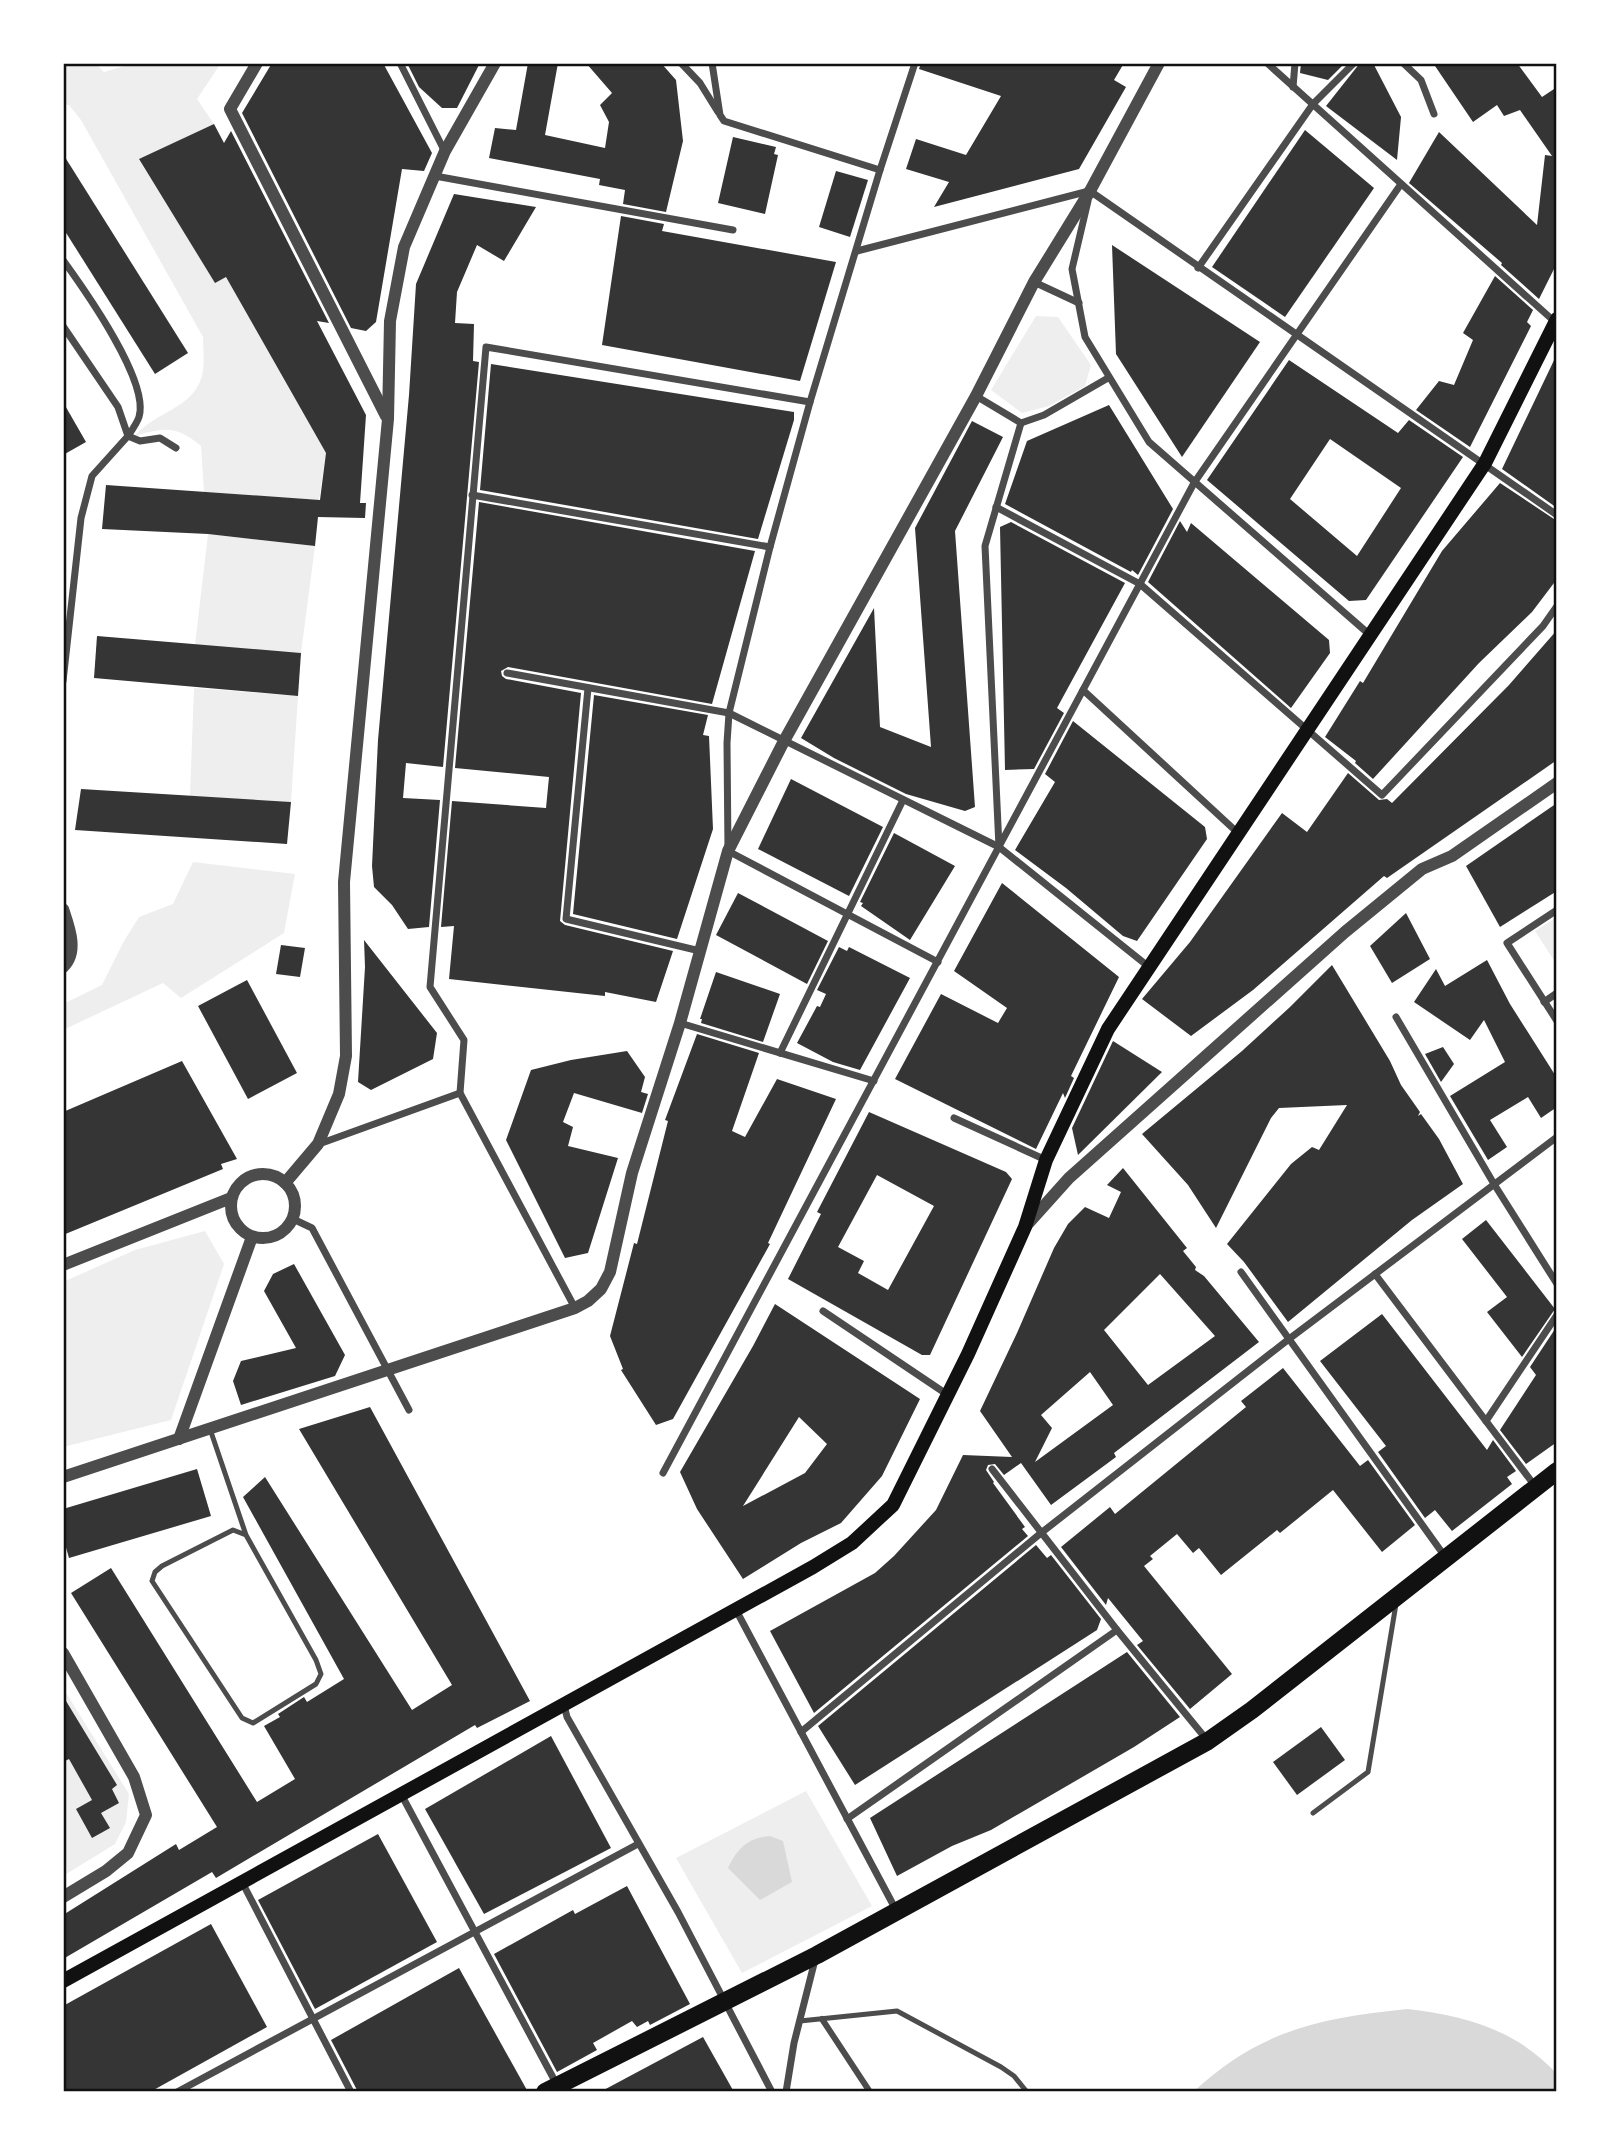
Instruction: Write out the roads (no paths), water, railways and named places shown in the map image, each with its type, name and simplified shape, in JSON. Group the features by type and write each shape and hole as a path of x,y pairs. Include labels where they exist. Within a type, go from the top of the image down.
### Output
{"main road":[{"path":"63,1981 842,1550 892,1505 948,1395 1025,1227 1046,1160 1108,1028 1485,464 1556,321"},
{"path":"554,2090 817,1955 1208,1741 1252,1710 1557,1471"}],"street":[{"path":"257,63 230,109 388,419"},
{"path":"400,63 445,151"},
{"path":"285,1183 318,1144 340,1094 346,1056 344,882 388,419 390,321 401,259 445,151 495,63"},
{"path":"681,63 700,83 724,121 880,170"},
{"path":"712,63 720,115"},
{"path":"728,851 729,713 770,547 810,402 915,63"},
{"path":"63,1477 575,1308 601,1289 610,1272 632,1173 680,1023 728,851 784,741 976,396 1034,282 1090,191 1159,63"},
{"path":"1267,63 1556,321"},
{"path":"1293,87 1296,63"},
{"path":"1198,268 1313,104 1354,63"},
{"path":"1403,63 1421,80 1434,114"},
{"path":"435,176 733,230"},
{"path":"663,1474 1194,483 1401,184"},
{"path":"857,251 1090,191 1557,515"},
{"path":"1090,191 1072,269 1085,337 1108,378 1149,442 1370,635"},
{"path":"63,260 92,302 131,372 139,392 140,416 128,436 92,476 81,518 63,681"},
{"path":"1034,282 1079,303"},
{"path":"63,326 118,407 128,436"},
{"path":"575,1308 460,1093 464,1040 430,987 486,347 810,402"},
{"path":"1021,423 1044,415 1108,378"},
{"path":"976,396 1021,423"},
{"path":"999,847 985,545 1021,423"},
{"path":"128,436 140,440 160,438 176,448"},
{"path":"472,495 770,547"},
{"path":"996,507 1140,584 1382,795 1543,626 1557,606"},
{"path":"507,673 729,713 999,847 1149,967"},
{"path":"588,688 566,919 700,951"},
{"path":"1083,690 1238,834"},
{"path":"1025,1227 1069,1178 1345,932 1422,869 1452,856 1557,783"},
{"path":"780,1053 903,800"},
{"path":"728,851 938,962"},
{"path":"63,909 72,944 69,962 63,967"},
{"path":"1557,910 1507,943 1557,1021"},
{"path":"1544,1002 1557,993"},
{"path":"1396,1017 1494,1184 1557,1284"},
{"path":"680,1023 874,1081"},
{"path":"318,1144 460,1093"},
{"path":"954,1118 1046,1160"},
{"path":"801,1732 1041,1533 1289,1339 1557,1137"},
{"path":"268,1174 285,1183 293,1196 295,1211 293,1219 281,1234 262,1239 244,1233 230,1212 231,1198 237,1187 245,1179 268,1174"},
{"path":"63,1265 231,1198"},
{"path":"293,1219 312,1228 409,1410"},
{"path":"179,1439 252,1237"},
{"path":"1241,1272 1446,1558"},
{"path":"1375,1274 1536,1487"},
{"path":"823,1311 948,1395"},
{"path":"1486,1421 1557,1315"},
{"path":"992,1468 1117,1630 1208,1741"},
{"path":"736,1610 896,1911"},
{"path":"847,1819 1117,1630"},
{"path":"63,1653 134,1776 146,1815 128,1853 63,1898"},
{"path":"564,1704 567,1717 678,1912 772,2092"},
{"path":"401,1794 475,1932 554,2090"},
{"path":"177,2092 638,1844"},
{"path":"242,1882 351,2092"},
{"path":"786,2092 817,1955"},
{"path":"822,2018 870,2092"}],"lane":[{"path":"210,1429 246,1535 316,1660 321,1674 316,1684 253,1723 242,1718 152,1581 155,1572 162,1566 233,1530 246,1535"},
{"path":"1313,1813 1368,1772 1390,1655 1397,1596"},
{"path":"800,2021 897,2011 1001,2067 1014,2076 1027,2092"}]}
